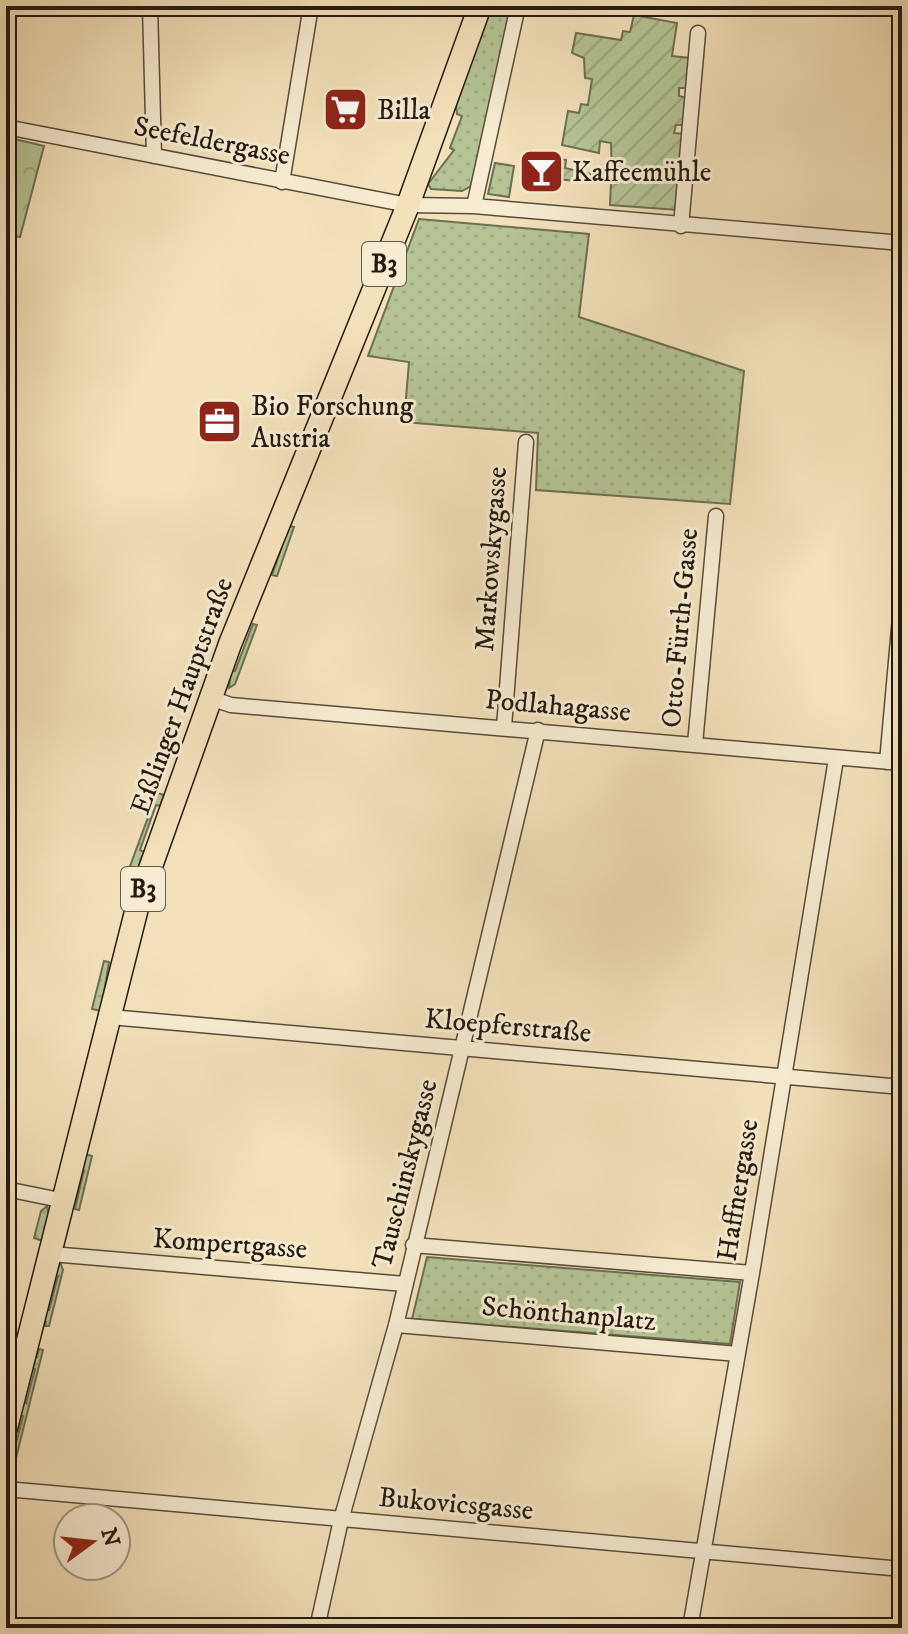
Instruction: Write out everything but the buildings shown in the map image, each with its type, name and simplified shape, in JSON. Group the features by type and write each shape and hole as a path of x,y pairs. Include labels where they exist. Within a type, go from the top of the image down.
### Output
{"main road":[{"name":"Eßlinger Hauptstraße","path":"6,1428 134,914 210,698 408,205 480,6"}],"street":[{"path":"150,6 154,156"},
{"path":"282,182 311,6"},
{"path":"474,206 518,6"},
{"path":"681,226 698,33"},
{"name":"Seefeldergasse","path":"6,127 408,205 474,206 902,243"},
{"name":"Markowskygasse","path":"504,727 526,442"},
{"name":"Otto-Fürth-Gasse","path":"695,744 716,516"},
{"path":"895,763 902,595"},
{"name":"Podlahagasse","path":"210,698 231,705 895,763"},
{"name":"Tauschinskygasse","path":"317,1628 341,1520 396,1325 538,730"},
{"name":"Haffnergasse","path":"690,1628 836,759"},
{"name":"Kloepferstraße","path":"110,1017 902,1087"},
{"path":"6,1189 65,1201"},
{"name":"Schönthanplatz","path":"413,1245 752,1273"},
{"name":"Kompertgasse","path":"51,1254 405,1284"},
{"name":"Schönthanplatz","path":"396,1325 738,1354"},
{"name":"Bukovicsgasse","path":"6,1489 902,1569"}],"green space":[{"path":"486,6 512,6 471,186 462,191 431,189 428,184 454,150 450,148 462,116 457,114 455,96"},
{"path":"634,15 677,23 672,56 690,58 688,88 679,88 679,96 687,98 684,125 676,125 674,133 684,134 682,163 672,163 671,172 680,173 678,210 610,205 611,183 552,179 555,159 566,160 565,168 612,179 611,143 600,141 599,153 562,145 568,111 579,113 581,104 588,105 592,79 585,78 584,58 572,53 576,33 621,40 623,31 630,32"},
{"path":"6,137 44,146 20,237 6,234"},
{"path":"495,163 514,166 509,197 488,194"},
{"path":"419,219 589,234 579,317 744,371 730,504 536,490 538,433 404,422 409,362 368,356"},
{"path":"290,526 294,527 277,576 272,575 281,549 277,547"},
{"path":"253,624 257,625 235,684 229,688 231,670 235,671"},
{"path":"157,793 164,795 160,806 156,805 140,850 144,852 137,872 129,869"},
{"path":"104,961 109,962 101,1011 92,1009"},
{"path":"92,1156 79,1210 75,1209 84,1170 80,1169 83,1158"},
{"path":"47,1206 49,1217 43,1241 34,1238 41,1211"},
{"path":"427,1257 740,1282 730,1344 412,1319"},
{"path":"60,1262 63,1270 49,1326 45,1326 46,1322 41,1320 45,1309 49,1310 58,1276 53,1274"},
{"path":"39,1349 43,1350 13,1470 8,1475 8,1454 13,1455 23,1416 18,1414 21,1403 26,1403 35,1369 30,1367 32,1356 37,1357"}],"place":[{"name":"Billa","path":"346,110"},
{"name":"Kaffeemühle","path":"541,172"},
{"name":"Bio Forschung Austria","path":"220,422"}]}
